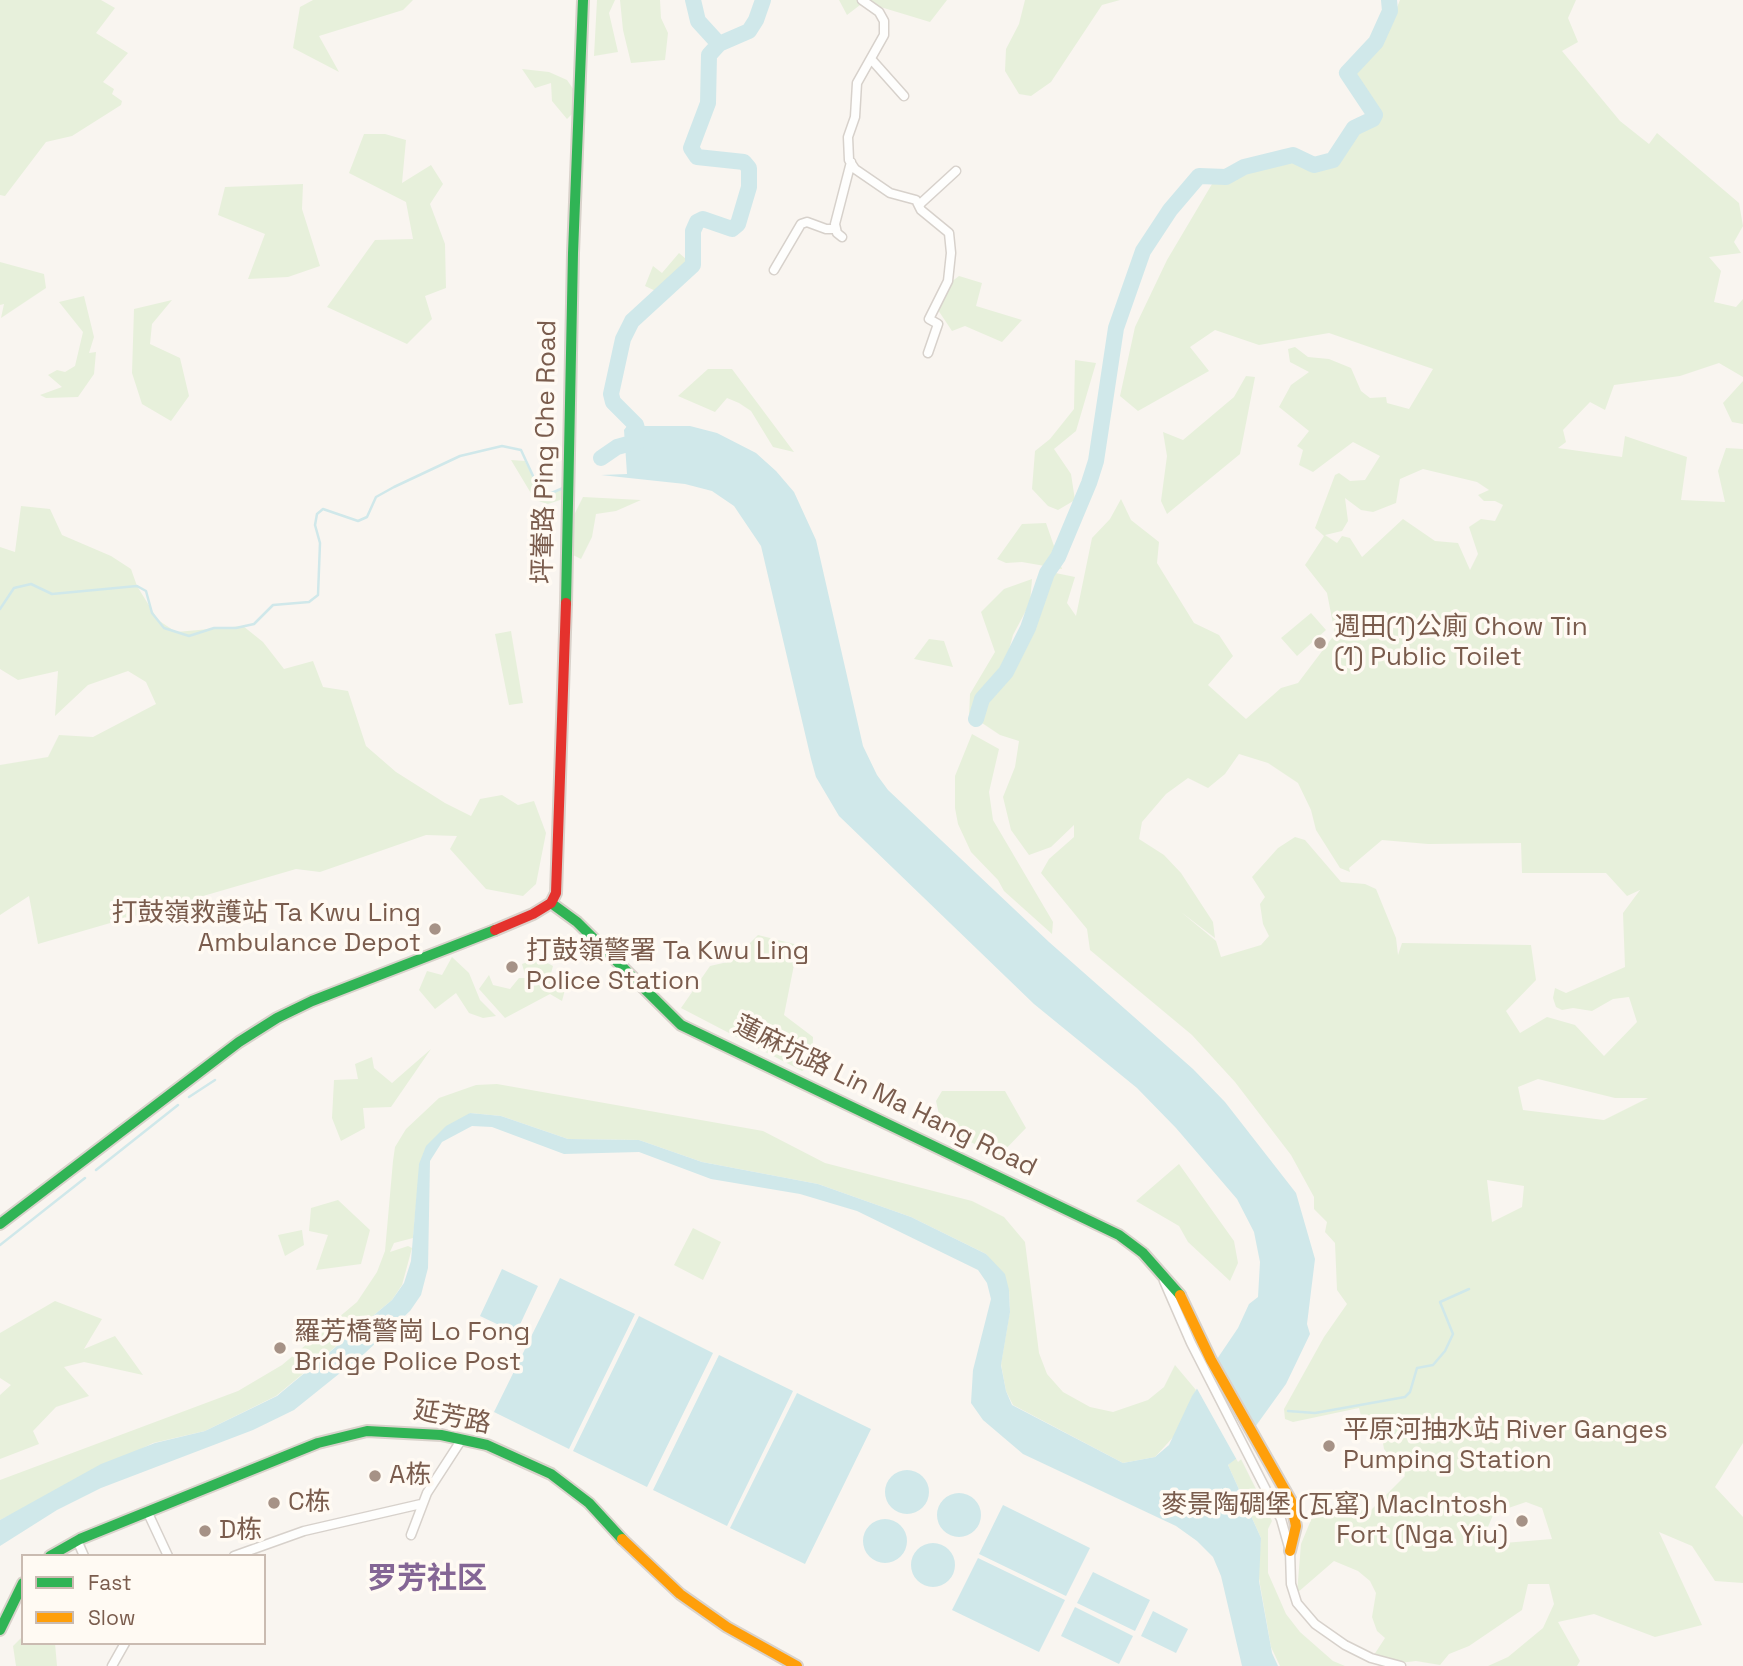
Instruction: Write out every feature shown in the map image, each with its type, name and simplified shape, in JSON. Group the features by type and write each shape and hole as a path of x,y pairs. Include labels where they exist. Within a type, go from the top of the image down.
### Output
{"street":[{"name":"坪輋路 Ping Che Road","path":"551,903 557,883 583,0"},
{"path":"842,237 836,229 839,202 851,162 847,147 855,117 857,83 884,34 884,21 879,12 862,0"},
{"path":"871,59 904,96"},
{"path":"851,162 890,193 913,198 920,204 921,210 949,233 951,253 948,281 929,319 938,324 928,353"},
{"path":"920,204 956,171"},
{"path":"774,270 801,224 807,222 826,229 836,229"},
{"path":"0,1224 239,1042 276,1018 323,997 438,955 533,914 551,903"},
{"name":"蓮麻坑路 Lin Ma Hang Road","path":"551,903 577,922 681,1025 1119,1235 1159,1270 1180,1295 1206,1362 1281,1519 1290,1551 1291,1589 1303,1613 1345,1645 1371,1658 1401,1666"},
{"name":"蓮麻坑路 Lin Ma Hang Road","path":"1206,1362 1264,1454 1295,1510 1296,1526 1290,1551"},
{"name":"延芳路","path":"53,1554 77,1540 147,1511 346,1435 386,1430 462,1439 508,1453 551,1474 589,1503 638,1558 680,1594 736,1633 797,1666"},
{"path":"411,1535 421,1504 462,1439"},
{"path":"240,1554 304,1531 421,1504"},
{"path":"147,1511 166,1554"},
{"path":"77,1540 83,1554"},
{"path":"0,1630 12,1600 21,1586"},
{"path":"112,1666 124,1645"}],"green space":[{"path":"0,0 101,0 115,8 96,33 128,53 103,82 114,89 112,94 122,101 121,105 72,136 46,142 5,196 0,195"},
{"path":"313,0 413,0 403,10 319,36 339,72 293,48 300,7"},
{"path":"597,0 615,0 609,13 618,52 594,56"},
{"path":"620,0 660,0 661,18 668,33 665,60 631,63 623,30"},
{"path":"839,0 947,0 930,22 864,2 847,15"},
{"path":"1025,0 1120,0 1102,5 1051,82 1031,96 1019,94 1005,71 1006,49 1019,24"},
{"path":"1400,0 1576,0 1568,18 1578,42 1562,51 1620,121 1649,144 1657,133 1739,203 1743,226 1734,242 1741,253 1709,257 1721,271 1714,302 1736,307 1743,299 1743,377 1719,363 1680,376 1614,385 1605,410 1590,402 1563,430 1566,442 1558,448 1622,457 1625,436 1687,457 1681,500 1725,502 1718,471 1726,448 1743,449 1743,1443 1715,1487 1743,1517 1743,1583 1715,1581 1692,1546 1659,1532 1702,1625 1655,1637 1594,1614 1558,1622 1580,1661 1577,1666 1488,1666 1508,1657 1543,1628 1554,1604 1549,1584 1528,1584 1522,1610 1469,1646 1449,1654 1440,1665 1416,1661 1391,1664 1372,1658 1385,1638 1377,1631 1372,1617 1376,1593 1370,1581 1358,1571 1334,1561 1297,1593 1301,1544 1318,1503 1370,1511 1405,1476 1384,1449 1380,1426 1361,1416 1359,1408 1293,1422 1285,1419 1284,1409 1324,1337 1347,1304 1337,1290 1335,1243 1325,1232 1327,1222 1314,1209 1314,1197 1291,1155 1235,1082 1192,1035 1090,950 1087,929 1041,873 1049,859 1074,837 1074,825 1051,847 1029,855 1011,830 1003,797 1015,767 1019,741 1000,735 976,719 982,699 1006,672 1040,599 1041,570 1075,577 1067,603 1076,616 1092,538 1110,519 1121,499 1131,520 1159,542 1157,563 1194,623 1219,635 1233,656 1208,685 1246,719 1281,688 1298,683 1335,634 1327,593 1305,565 1324,536 1315,528 1335,475 1339,473 1350,481 1365,480 1380,456 1353,442 1313,472 1299,465 1303,450 1297,446 1309,431 1279,407 1291,385 1309,372 1290,362 1288,349 1295,347 1308,357 1329,359 1351,368 1361,391 1370,398 1386,397 1387,403 1409,409 1433,369 1329,333 1259,345 1215,330 1190,347 1209,371 1138,411 1120,396 1135,327 1167,260 1212,184 1230,175 1293,155 1313,165 1329,161 1354,128 1374,115 1350,78 1356,62 1368,57 1392,20","holes":["1423,469 1477,482 1489,490 1478,495 1484,501 1495,501 1503,505 1495,521 1481,519 1469,527 1478,554 1470,570 1458,543 1435,541 1403,519 1362,557 1350,538 1342,536 1337,543 1325,535 1342,531 1348,521 1345,498 1361,510 1373,512 1396,503 1400,479","1239,754 1268,763 1298,783 1311,810 1316,830 1340,868 1350,872 1349,868 1382,840 1428,844 1521,843 1522,873 1606,873 1627,896 1640,890 1623,913 1625,967 1566,993 1555,988 1553,998 1556,1007 1562,1010 1573,1008 1592,1011 1613,999 1629,997 1637,1022 1604,1056 1575,1025 1547,1017 1520,1033 1506,1011 1536,980 1531,945 1402,943 1398,955 1396,938 1376,889 1365,884 1341,882 1305,840 1295,837 1278,848 1252,877 1265,897 1260,904 1263,924 1269,936 1261,945 1221,957 1216,941 1181,912 1215,938 1213,922 1181,873 1164,855 1139,839 1142,822 1166,794 1188,778 1208,788 1225,774","1538,1079 1615,1098 1648,1098 1604,1120 1523,1110 1518,1087","1487,1180 1524,1186 1522,1207 1492,1222","1526,1502 1542,1508 1552,1539 1480,1545 1494,1513"]},
{"path":"522,69 549,72 567,80 576,93 575,111 567,119 552,101 551,83 535,88"},
{"path":"364,134 385,134 406,140 402,183 431,165 443,184 430,204 445,244 446,288 425,296 432,319 407,344 327,307 375,240 413,239 406,202 349,173"},
{"path":"303,184 302,209 320,266 288,277 248,279 265,234 218,215 225,187"},
{"path":"679,253 693,265 677,282 660,293 645,286 653,266 662,273"},
{"path":"0,262 44,274 46,288 1,318 4,304 0,305"},
{"path":"959,276 982,283 976,306 1022,320 1002,342 965,326 952,331 936,307 938,292"},
{"path":"84,296 94,337 89,353 96,352 94,374 78,397 46,398 40,395 62,387 48,375 57,370 65,372 75,366 83,332 59,302"},
{"path":"172,300 152,324 150,344 180,358 189,396 171,421 142,404 132,373 134,309"},
{"path":"1075,360 1096,363 1076,431 1054,449 1071,474 1075,500 1058,510 1048,506 1032,489 1035,451 1050,439 1074,409"},
{"path":"708,369 732,369 794,452 773,447 751,411 739,403 727,398 715,412 678,396"},
{"path":"1246,376 1255,377 1240,454 1167,514 1161,501 1167,456 1163,432 1183,440 1234,397"},
{"path":"1743,381 1743,424 1732,422 1723,403"},
{"path":"511,460 525,461 540,491 547,495 563,488 563,499 548,504 535,500"},
{"path":"583,497 641,500 616,511 596,514 592,537 581,559 571,554 572,519"},
{"path":"21,506 50,509 62,535 111,556 131,569 137,586 158,620 176,632 243,626 263,642 284,669 313,661 323,687 348,691 366,746 396,772 445,803 471,816 480,799 502,795 518,805 534,801 546,833 536,884 523,896 486,889 450,849 457,836 426,835 320,872 296,869 38,944 29,896 0,915 0,765 48,757 59,735 93,737 156,704 146,682 128,671 88,685 55,716 58,671 18,680 0,669 0,547 15,552"},
{"path":"1046,523 1062,569 1022,562 1006,563 997,559 1022,524"},
{"path":"1032,579 1030,603 1013,635 1006,661 969,717 970,694 995,652 981,612 1004,589"},
{"path":"1311,613 1326,630 1297,656 1281,638"},
{"path":"511,631 523,703 509,705 495,634"},
{"path":"929,639 944,641 953,667 914,659"},
{"path":"972,734 999,749 989,792 993,820 1053,922 1052,934 1004,891 998,880 971,852 958,824 955,776"},
{"path":"758,935 798,945 784,1015 813,1037 812,1065 802,1071 681,1008 710,966 732,961"},
{"path":"452,957 469,973 480,1000 496,1016 483,1018 469,1013 456,993 435,1009 419,990 427,971 442,975"},
{"path":"538,958 553,966 550,977 566,986 562,1001 550,994 505,1018 479,989 489,975 493,985 510,989 519,978 526,978 522,964"},
{"path":"431,1049 391,1107 363,1108 365,1128 341,1141 332,1118 334,1080 358,1079 355,1064 372,1057 374,1068 392,1083"},
{"path":"497,1084 763,1131 825,1163 972,1201 1004,1217 1025,1242 1039,1353 1047,1374 1063,1392 1090,1407 1113,1412 1148,1400 1164,1387 1175,1365 1196,1390 1176,1434 1155,1457 1123,1463 1013,1405 1006,1391 1001,1364 1010,1310 1009,1290 986,1254 911,1217 818,1184 702,1162 639,1140 568,1139 501,1116 470,1113 420,1163 413,1238 394,1243 390,1252 408,1246 412,1248 402,1285 392,1300 276,1396 205,1431 153,1443 0,1520 0,1480 238,1391 282,1365 357,1302 377,1272 385,1251 395,1147 406,1129 439,1098 476,1085"},
{"path":"942,1091 1005,1091 1026,1128 999,1156 942,1128 936,1101"},
{"path":"1179,1164 1234,1241 1238,1263 1230,1281 1188,1242 1179,1226 1136,1201"},
{"path":"338,1200 370,1230 361,1264 316,1270 328,1235 309,1231 311,1208"},
{"path":"693,1228 721,1242 703,1280 674,1265"},
{"path":"302,1230 304,1245 285,1256 278,1235"},
{"path":"55,1301 102,1319 84,1349 115,1336 143,1375 84,1362 64,1367 89,1396 56,1407 33,1431 39,1444 0,1459 0,1395 11,1385 0,1378 0,1333"},
{"path":"1239,1455 1272,1521 1268,1529 1268,1573 1286,1614 1300,1632 1333,1661 1345,1666 1280,1666 1271,1647 1258,1573 1261,1538 1228,1465"},
{"path":"21,1638 21,1645 55,1645 57,1666 16,1666 13,1646"}],"water":[{"path":"627,426 690,426 717,433 756,453 776,471 794,492 816,540 863,746 877,775 888,790 1049,942 1193,1069 1225,1102 1296,1193 1315,1259 1307,1324 1310,1334 1286,1384 1245,1441 1246,1451 1228,1465 1261,1538 1259,1581 1272,1653 1278,1666 1242,1666 1221,1576 1213,1557 1197,1541 1176,1526 1023,1454 983,1420 971,1403 973,1370 991,1299 987,1283 978,1270 857,1211 800,1194 711,1179 639,1152 564,1154 492,1127 472,1126 442,1142 430,1161 428,1268 421,1295 410,1311 365,1353 294,1410 253,1430 101,1488 57,1510 0,1546 0,1520 101,1464 155,1443 205,1431 277,1396 392,1300 404,1283 411,1261 419,1164 426,1146 446,1126 470,1113 501,1116 568,1139 639,1140 702,1162 818,1184 911,1217 986,1254 1005,1274 1009,1290 1010,1312 1001,1365 1012,1405 1123,1463 1155,1457 1169,1445 1192,1396 1238,1328 1249,1304 1258,1297 1260,1262 1254,1232 1237,1199 1176,1128 1137,1088 1034,1004 839,816 816,777 761,546 734,506 712,491 685,484 601,475 627,474 624,430"},
{"path":"502,1269 538,1286 516,1333 480,1316"},
{"path":"560,1278 635,1314 569,1449 494,1412"},
{"path":"639,1316 713,1353 647,1487 573,1451"},
{"path":"719,1355 793,1391 727,1526 653,1490"},
{"path":"797,1393 871,1429 805,1564 730,1528"},
{"path":"907,1470 923,1476 929,1492 923,1508 907,1514 891,1508 885,1492 891,1476"},
{"path":"959,1493 975,1499 981,1515 975,1531 959,1537 943,1531 937,1515 943,1499"},
{"path":"1003,1505 1090,1548 1066,1596 979,1554"},
{"path":"885,1519 894,1520 901,1525 906,1532 906,1550 901,1557 894,1562 885,1563 876,1562 869,1557 864,1550 863,1541 864,1532 869,1525 876,1520"},
{"path":"933,1543 949,1549 955,1565 949,1581 933,1587 917,1581 911,1565 917,1549"},
{"path":"978,1558 1065,1600 1039,1652 952,1610"},
{"path":"1093,1572 1150,1600 1135,1631 1077,1603"},
{"path":"1075,1607 1133,1636 1119,1664 1061,1636"},
{"path":"1153,1611 1188,1629 1176,1653 1141,1636"}],"pier":[{"path":"1216,1357 1257,1431 1249,1443 1249,1452 1238,1462 1195,1385"}],"waterway":[{"path":"693,0 698,21 719,44"},
{"path":"640,439 636,425 613,402 611,394 623,339 632,321 693,265 693,231 697,222 703,219 732,229 738,224 749,187 749,168 744,162 697,157 691,148 708,103 709,55 719,44 749,31 763,0"},
{"path":"976,719 982,699 1006,672 1028,628 1047,573 1058,557 1089,483 1096,461 1116,328 1143,251 1170,210 1199,176 1226,177 1244,167 1293,155 1314,165 1333,160 1354,128 1373,119 1375,115 1347,73 1376,42 1390,11 1389,0"},
{"path":"601,458 617,447 646,439"},
{"path":"0,609 14,588 31,584 52,594 137,586 146,591 152,613 164,628 189,636 214,628 236,628 254,624 273,605 309,602 318,595 320,543 315,525 317,514 323,509 358,521 367,517 376,497 394,487 460,456 502,446 521,450 540,491 547,495 563,488"},
{"path":"189,1097 215,1080"},
{"path":"96,1170 178,1105"},
{"path":"0,1245 85,1178"},
{"path":"1288,1411 1315,1413 1405,1397 1410,1392 1417,1368 1433,1365 1445,1351 1453,1334 1440,1302 1469,1289"}],"traffic: fast":[{"path":"566,603 573,253 583,0"},
{"path":"551,903 577,922 681,1025 1119,1235 1143,1253 1180,1295"},
{"path":"0,1224 239,1042 277,1018 312,1001 495,930"},
{"path":"54,1554 80,1539 318,1443 367,1431 441,1435 487,1445 551,1474 589,1503 622,1539"},
{"path":"0,1630 21,1587"}],"traffic: slow":[{"path":"1180,1295 1211,1360 1291,1501 1296,1526 1290,1551"},
{"path":"622,1539 680,1594 727,1627 797,1666"}],"traffic: jam":[{"path":"495,930 533,914 551,903 556,893 566,603"}],"place":[{"name":"週田(1)公廁 Chow Tin (1) Public Toilet","path":"1320,643"},
{"name":"打鼓嶺救護站 Ta Kwu Ling Ambulance Depot","path":"435,929"},
{"name":"打鼓嶺警署 Ta Kwu Ling Police Station","path":"512,967"},
{"name":"羅芳橋警崗 Lo Fong Bridge Police Post","path":"280,1348"},
{"name":"平原河抽水站 River Ganges Pumping Station","path":"1329,1446"},
{"name":"A栋","path":"375,1476"},
{"name":"C栋","path":"274,1503"},
{"name":"麥景陶碉堡 (瓦窰) MacIntosh Fort (Nga Yiu)","path":"1522,1521"},
{"name":"D栋","path":"205,1531"}],"district":[{"name":"罗芳社区","path":"427,1580"}]}
